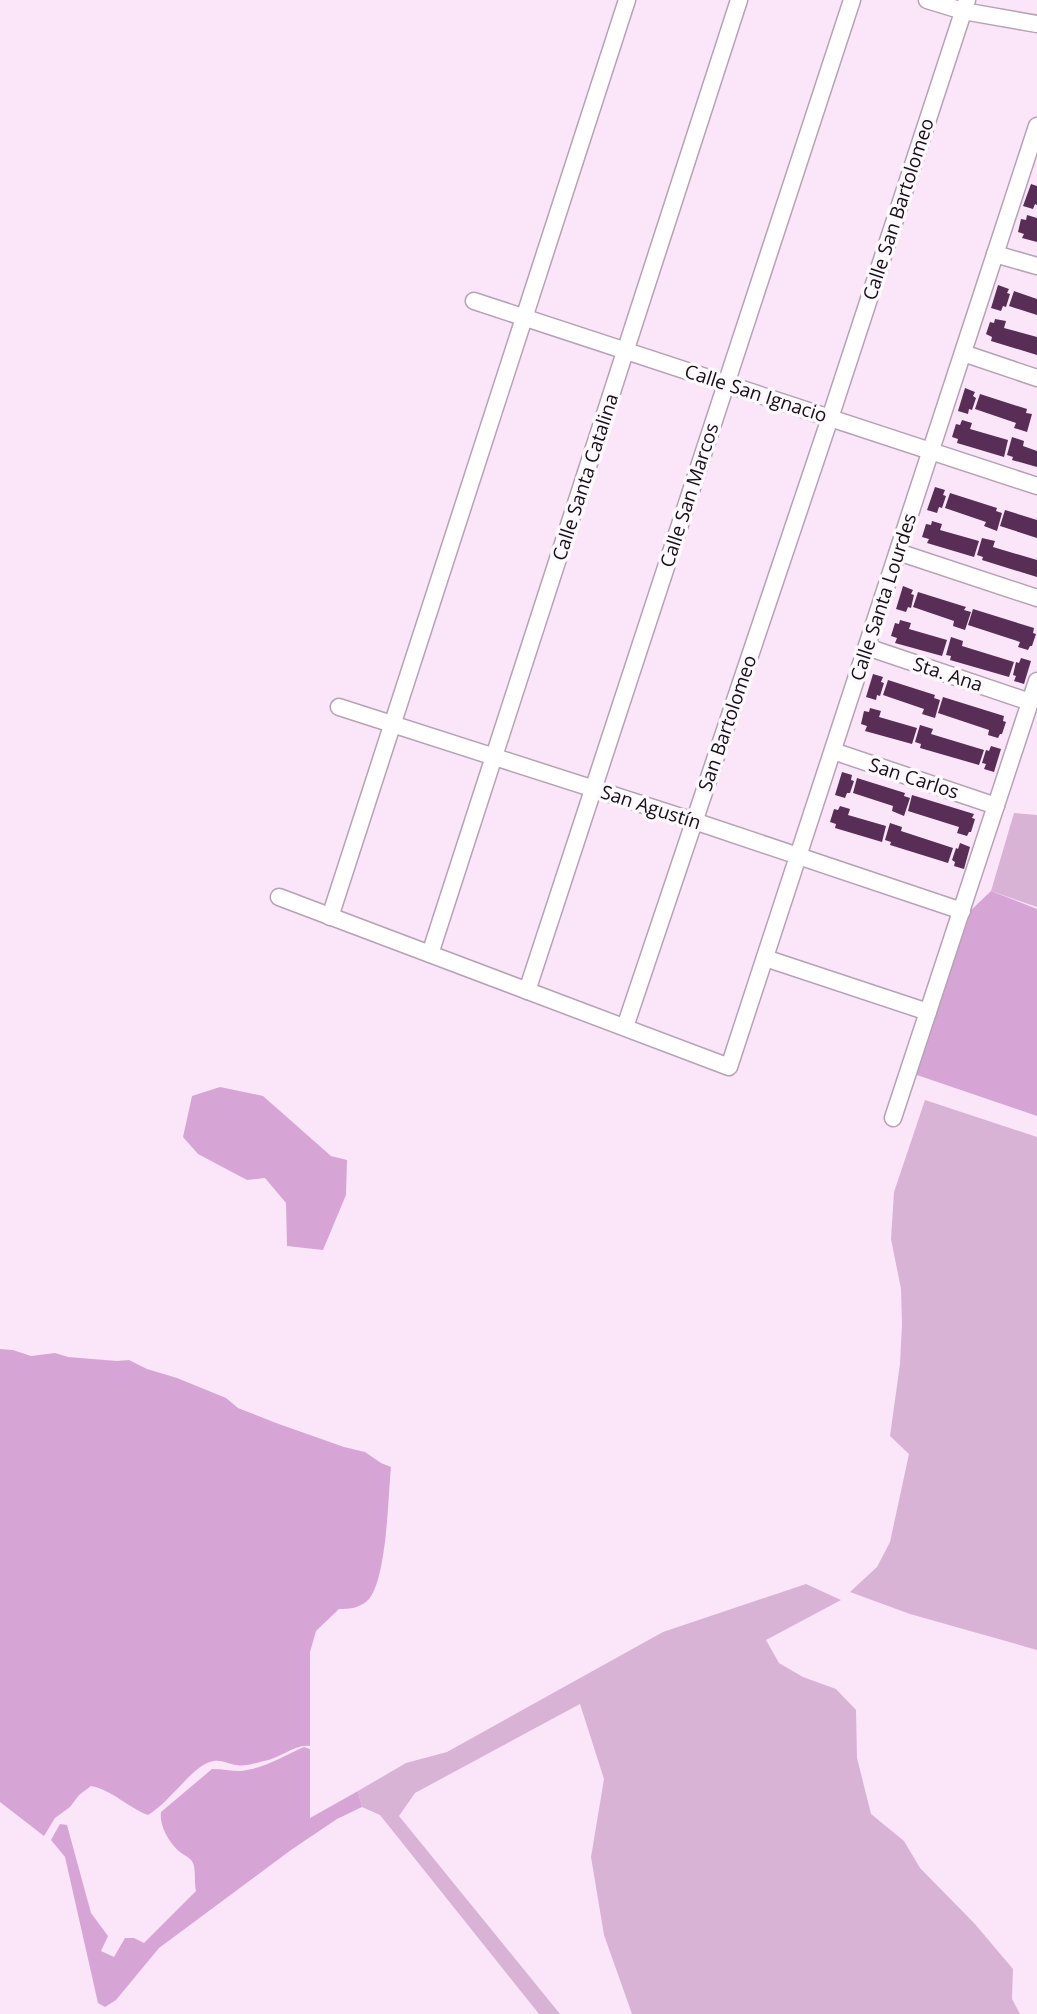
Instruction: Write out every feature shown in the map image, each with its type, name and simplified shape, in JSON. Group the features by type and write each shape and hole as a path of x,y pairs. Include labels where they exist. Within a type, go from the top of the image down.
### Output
{"street":[{"path":"330,917 627,0"},
{"name":"Calle Santa Catalina","path":"430,954 739,0"},
{"name":"Calle San Marcos","path":"527,991 852,0"},
{"path":"927,0 965,6 1037,24"},
{"name":"Calle San Bartolomeo","path":"830,418 965,6"},
{"name":"Calle Santa Lourdes","path":"625,1027 729,1067 963,353 1033,150 1037,127"},
{"path":"996,254 1037,266"},
{"name":"Calle San Ignacio","path":"474,301 1037,486"},
{"path":"963,353 1037,378"},
{"name":"San Bartolomeo","path":"625,1027 830,418"},
{"path":"898,552 1037,598"},
{"name":"Sta. Ana","path":"867,647 1030,702"},
{"path":"893,1118 1037,681"},
{"name":"San Agustín","path":"339,707 495,755 961,911"},
{"name":"San Carlos","path":"833,751 996,806"},
{"path":"279,897 625,1027"},
{"path":"765,958 928,1012"}],"shaded area":[{"path":"1014,813 1037,815 1037,907 991,891"},
{"path":"991,891 1037,909 1037,1116 914,1074 968,913"},
{"path":"220,1087 263,1096 331,1156 347,1160 346,1195 323,1250 287,1246 286,1203 265,1178 247,1180 198,1154 183,1137 192,1096"},
{"path":"925,1100 1037,1137 1037,1650 910,1614 850,1592 877,1567 890,1542 909,1454 890,1436 900,1364 902,1324 901,1289 891,1239 894,1192"},
{"path":"0,1349 31,1356 55,1353 68,1357 129,1360 226,1398 238,1408 276,1423 365,1452 391,1467 383,1555 375,1588 366,1602 339,1609 316,1631 310,1652 310,1746 299,1747 270,1760 247,1765 210,1762 203,1765 148,1815 91,1786 55,1818 44,1836 0,1802"},
{"path":"806,1584 841,1600 766,1640 779,1663 803,1677 836,1689 856,1710 857,1758 871,1814 904,1841 920,1868 974,1923 1013,1969 1012,1999 1020,2014 632,2014 604,1935 591,1857 604,1779 580,1704 415,1793 399,1816 560,2014 539,2014 380,1815 362,1807 358,1791 406,1763 447,1752 663,1632"},
{"path":"304,1747 310,1749 310,1818 358,1791 362,1807 337,1819 291,1850 159,1948 116,2000 105,2007 98,2003 65,1857 51,1840 60,1824 67,1825 91,1913 108,1936 101,1951 114,1957 125,1938 134,1938 144,1943 196,1891 193,1863 169,1840 163,1829 161,1812 212,1769 249,1770"}],"building":[{"path":"1031,184 1037,186 1037,205 1035,204 1033,209 1023,206"},
{"path":"1027,215 1037,218 1037,242 1022,238 1024,234 1018,232 1021,219 1026,220"},
{"path":"998,285 1009,289 1007,293 1010,294 1006,307 1003,306 1001,311 991,308"},
{"path":"1014,291 1037,299 1037,315 1009,306"},
{"path":"995,319 1006,321 1004,328 1037,337 1037,355 991,341 992,337 986,334 990,322 994,323"},
{"path":"965,388 975,392 973,396 976,398 968,414 958,411"},
{"path":"980,394 1027,409 1026,413 1032,414 1027,432 1014,428 1016,423 975,409"},
{"path":"962,420 972,423 970,429 1008,440 1004,457 957,443 958,439 952,437 956,424 960,425"},
{"path":"1012,437 1024,441 1023,446 1037,451 1037,467 1012,460 1013,457 1007,455"},
{"path":"935,487 945,490 943,495 946,496 937,513 927,510"},
{"path":"950,493 997,508 996,511 1002,513 997,531 984,526 986,522 945,508"},
{"path":"1005,510 1037,520 1037,538 1000,526"},
{"path":"932,521 942,524 940,530 979,541 974,557 927,543 929,539 922,537 926,524 931,525"},
{"path":"982,538 995,541 993,547 1037,560 1037,577 982,560 983,557 977,555"},
{"path":"903,586 913,590 911,594 914,595 911,608 908,607 906,612 896,609"},
{"path":"918,592 966,607 964,610 971,612 965,630 953,626 954,621 913,607"},
{"path":"973,609 1034,628 1033,633 1036,634 1032,646 1028,650 1018,647 1020,642 968,625"},
{"path":"900,620 911,623 909,629 947,640 942,656 895,643 897,638 891,636 895,623 899,624"},
{"path":"951,637 963,641 962,646 1014,662 1009,677 950,660 951,656 946,655"},
{"path":"1021,658 1031,661 1024,684 1014,681 1016,676 1013,675 1016,662 1019,663"},
{"path":"873,674 883,677 881,682 884,683 876,700 866,697"},
{"path":"888,680 935,695 934,698 940,700 935,718 922,714 924,709 883,695"},
{"path":"943,697 1004,716 1003,721 1006,722 1002,734 998,738 988,735 989,730 938,713"},
{"path":"870,708 881,711 879,717 917,728 912,744 865,731 867,726 861,724 864,711 869,712"},
{"path":"920,725 933,729 931,734 984,750 979,765 920,748 921,744 915,742"},
{"path":"991,746 1001,749 994,772 984,769 986,764 982,763 986,750 989,751"},
{"path":"842,772 852,775 851,780 854,781 845,798 835,795"},
{"path":"857,778 905,793 904,796 910,798 904,816 892,811 893,806 853,793"},
{"path":"912,795 974,814 971,832 967,836 957,833 959,827 908,811"},
{"path":"840,806 850,809 848,815 886,826 882,842 835,828 836,824 830,822 834,809 838,810"},
{"path":"890,823 902,827 901,831 953,848 948,863 890,845 891,842 885,840"},
{"path":"960,843 970,847 964,869 954,866 955,862 952,860"}]}
